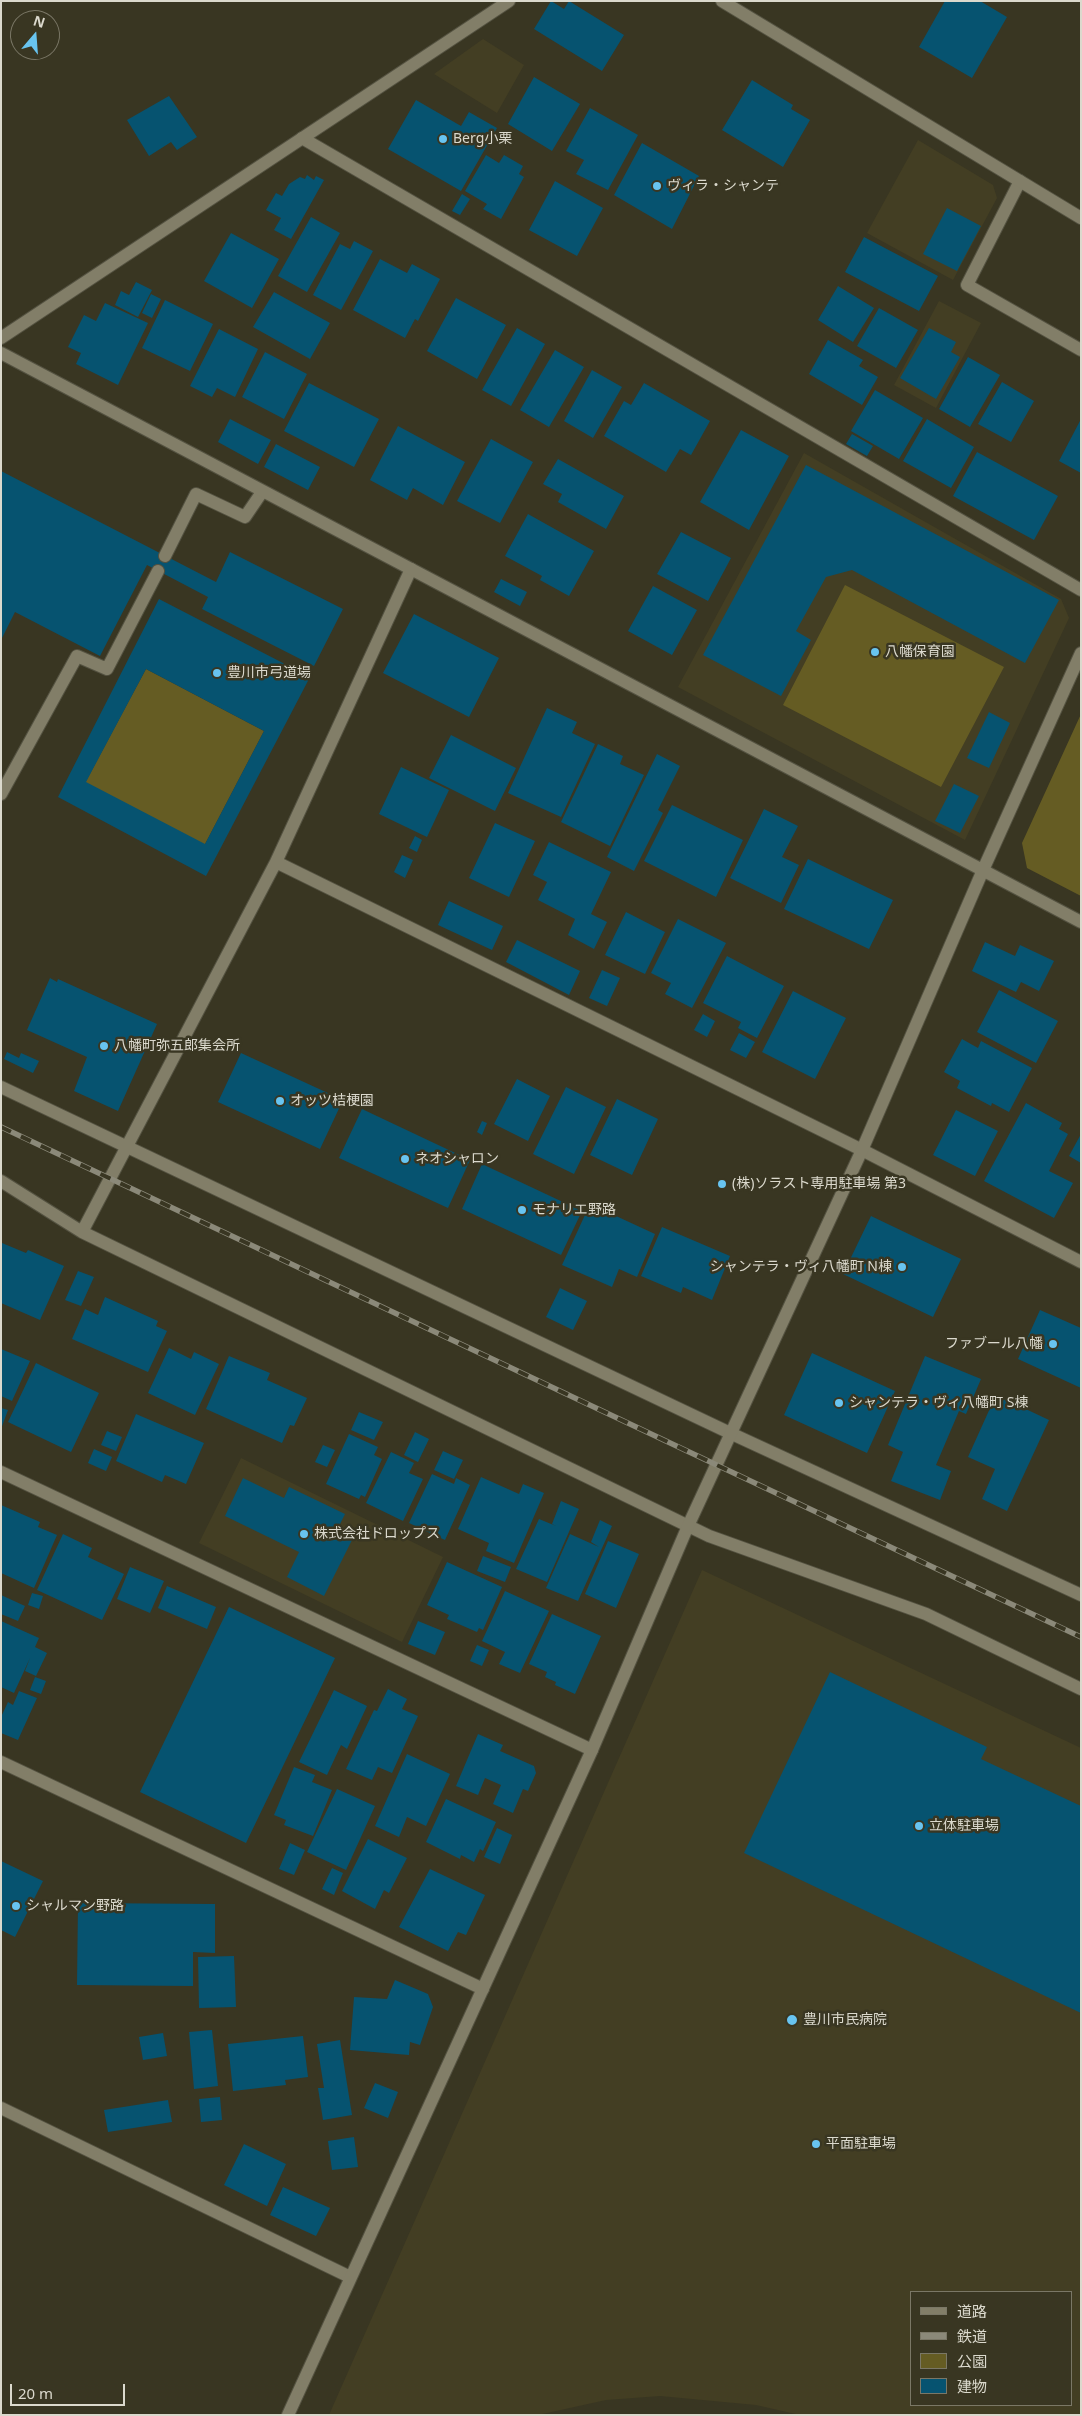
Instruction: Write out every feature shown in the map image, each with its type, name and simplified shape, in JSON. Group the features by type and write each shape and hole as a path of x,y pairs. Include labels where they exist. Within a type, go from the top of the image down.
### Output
{"street":[{"path":"1,338 510,1"},
{"path":"722,1 1081,218"},
{"path":"302,138 1081,590"},
{"path":"1020,181 967,285 1081,350"},
{"path":"1,353 1081,922"},
{"path":"165,556 196,494 245,517 262,492"},
{"path":"82,1232 276,862 411,570"},
{"path":"1,794 77,656 107,669 158,571"},
{"path":"288,2415 592,1750 688,1526 862,1150 983,870 1081,653"},
{"path":"276,862 862,1150 1081,1262"},
{"path":"1,1087 730,1433 1081,1595"},
{"path":"1,1181 82,1232 709,1536 926,1614 1081,1689"},
{"path":"1,1472 592,1750"},
{"path":"1,1762 483,1989"},
{"path":"1,2108 350,2277"}],"shaded area":[{"path":"483,39 524,65 497,113 434,74"},
{"path":"918,140 993,185 997,198 953,280 867,233"},
{"path":"939,301 981,323 936,408 894,385"},
{"name":"八幡保育園","path":"804,453 1061,599 1069,618 965,840 678,687"},
{"path":"241,1458 443,1557 402,1642 199,1543"},
{"name":"豊川市民病院","path":"702,1570 1081,1748 1081,2415 800,2415 756,2405 660,2396 606,2400 538,2415 329,2415"}],"green space":[{"path":"845,585 1004,667 941,787 783,705"},
{"path":"146,669 264,731 204,846 85,783"},
{"path":"1081,714 1081,896 1027,868 1022,843"}],"building":[{"path":"551,1 564,9 569,1 624,35 602,71 534,29"},
{"path":"945,1 980,1 1007,17 972,78 919,47"},
{"path":"534,77 580,104 552,151 508,124"},
{"path":"752,80 793,105 791,109 810,120 783,167 722,130"},
{"path":"169,96 197,137 177,150 171,142 149,156 127,120"},
{"name":"Berg小栗","path":"416,100 461,126 469,112 497,128 461,191 388,149"},
{"path":"590,108 638,135 608,190 576,174 584,160 566,151"},
{"name":"ヴィラ・シャンテ","path":"642,143 699,176 672,229 614,195"},
{"path":"486,155 499,163 504,155 523,166 519,174 524,177 501,219 483,209 487,204 465,191"},
{"path":"307,175 314,180 316,176 324,180 291,239 274,230 281,218 266,210 276,193 282,196 289,184 300,177 305,179"},
{"path":"555,181 603,208 577,256 529,230"},
{"path":"462,194 470,199 460,215 452,211"},
{"path":"947,208 981,226 957,271 923,254"},
{"path":"311,217 340,233 307,292 278,276"},
{"path":"231,233 279,259 252,308 204,281"},
{"path":"864,237 938,276 919,311 845,272"},
{"path":"354,241 373,251 341,310 313,295 340,244 350,249"},
{"path":"380,259 407,273 412,264 440,279 418,321 415,319 405,338 353,310"},
{"path":"136,282 152,290 138,317 115,305 121,291 129,295"},
{"path":"838,286 874,308 853,342 818,320"},
{"path":"274,292 330,323 310,359 253,327"},
{"path":"151,294 161,299 152,318 142,313"},
{"path":"456,298 506,325 477,379 427,351"},
{"path":"165,300 213,324 190,371 142,348"},
{"path":"105,303 148,323 118,385 76,364 81,353 68,347 84,315 96,321"},
{"path":"879,308 918,330 896,368 857,346"},
{"path":"517,328 545,344 511,406 482,390"},
{"path":"929,328 956,342 951,352 960,357 936,399 900,378"},
{"path":"219,329 258,349 235,397 217,388 212,397 190,386"},
{"path":"828,340 863,360 859,366 878,377 862,405 809,374"},
{"path":"555,350 584,367 549,427 520,410"},
{"path":"265,352 307,374 284,419 242,397"},
{"path":"968,357 1000,375 970,427 939,409"},
{"path":"592,370 622,387 593,438 564,421"},
{"path":"1002,382 1034,401 1011,442 978,424"},
{"path":"309,383 379,419 354,467 284,431"},
{"path":"644,383 710,421 691,455 680,449 666,472 604,436 624,401 631,405"},
{"path":"875,390 923,418 899,459 851,431"},
{"path":"230,419 271,440 258,464 218,442"},
{"path":"927,419 974,447 951,488 903,461"},
{"path":"1081,419 1081,473 1059,461"},
{"path":"398,426 465,462 443,505 413,488 407,500 370,480"},
{"path":"741,430 789,456 749,530 700,502"},
{"path":"852,434 873,446 867,456 846,444"},
{"path":"491,439 533,462 500,523 457,501"},
{"path":"276,444 320,467 308,490 264,467"},
{"path":"977,452 1058,496 1034,540 953,496"},
{"path":"558,459 624,496 606,529 558,502 562,494 543,484"},
{"path":"806,465 1059,600 1025,663 852,570 826,577 796,631 811,640 781,696 703,655"},
{"path":"1,471 216,582 230,552 343,609 314,666 202,609 208,597 147,565 100,656 15,612 1,640"},
{"path":"528,514 594,551 569,596 540,580 542,576 505,556"},
{"path":"681,532 731,558 708,601 657,574"},
{"path":"501,579 527,592 520,606 494,592"},
{"path":"653,586 697,610 672,655 628,631"},
{"path":"159,599 310,677 206,876 58,797","holes":["146,669 264,731 205,844 86,782"]},
{"path":"414,614 499,658 469,717 383,673"},
{"path":"547,708 577,722 572,733 595,744 561,817 508,793"},
{"path":"989,712 1010,723 989,768 967,758"},
{"path":"451,735 516,768 495,811 429,778"},
{"path":"598,744 623,756 620,764 644,775 610,846 561,822"},
{"path":"657,754 680,766 658,810 663,813 634,871 607,857"},
{"path":"401,767 449,790 427,837 379,814"},
{"path":"954,784 979,796 960,833 935,821"},
{"path":"672,805 743,840 716,897 644,861"},
{"path":"764,809 798,826 782,857 799,865 781,903 730,878"},
{"path":"495,823 535,841 509,897 469,878"},
{"path":"415,836 422,840 417,852 409,848"},
{"path":"549,842 611,872 591,914 607,922 594,949 568,935 575,919 538,900 547,882 533,875"},
{"path":"402,855 413,860 405,878 394,872"},
{"path":"808,859 893,900 869,949 784,909"},
{"path":"449,901 503,926 492,950 438,925"},
{"path":"626,912 665,932 645,974 605,955"},
{"path":"678,919 726,943 692,1008 665,994 671,983 651,973"},
{"path":"517,940 580,971 569,995 506,962"},
{"path":"985,942 1015,956 1020,945 1054,961 1039,991 1021,982 1016,992 972,971"},
{"path":"727,956 784,986 757,1038 738,1028 741,1022 703,1003"},
{"path":"602,970 620,978 607,1006 589,998"},
{"name":"八幡町弥五郎集会所","path":"50,978 57,982 58,979 157,1024 118,1111 74,1091 87,1057 27,1030"},
{"path":"999,990 1058,1021 1036,1063 977,1032"},
{"path":"793,991 846,1018 815,1079 762,1052"},
{"path":"703,1014 715,1021 707,1037 694,1030"},
{"path":"739,1033 755,1042 746,1058 730,1050"},
{"path":"962,1039 978,1048 981,1041 1032,1068 1009,1112 992,1103 991,1106 957,1088 960,1081 944,1072"},
{"path":"7,1052 19,1058 21,1053 39,1061 33,1073 4,1059"},
{"name":"オッツ桔梗園","path":"241,1053 343,1100 320,1149 218,1102"},
{"path":"517,1079 550,1096 528,1141 494,1124"},
{"path":"566,1087 606,1107 574,1174 533,1154"},
{"path":"617,1099 658,1119 632,1175 590,1155"},
{"path":"1026,1103 1062,1123 1059,1129 1068,1134 1049,1171 1073,1183 1054,1218 984,1181"},
{"name":"ネオシャロン","path":"362,1109 470,1160 448,1208 339,1158"},
{"path":"956,1110 998,1131 975,1176 933,1155"},
{"path":"482,1121 487,1123 482,1135 477,1132"},
{"path":"1081,1134 1081,1163 1069,1156"},
{"name":"モナリエ野路","path":"482,1164 582,1211 561,1255 462,1209"},
{"path":"590,1204 655,1234 637,1277 619,1269 612,1287 562,1265"},
{"name":"シャンテラ・ヴィ八幡町 N棟","path":"871,1216 961,1259 933,1317 843,1274"},
{"path":"662,1227 730,1256 712,1300 683,1287 681,1293 641,1276"},
{"path":"2,1243 26,1253 28,1250 64,1266 40,1320 1,1303"},
{"path":"78,1271 94,1277 81,1306 65,1300"},
{"path":"560,1288 587,1301 573,1330 546,1317"},
{"path":"105,1297 158,1321 156,1326 167,1331 148,1372 72,1339 85,1309 98,1315"},
{"name":"ファブール八幡","path":"1040,1310 1081,1328 1081,1388 1018,1359"},
{"path":"169,1348 191,1359 194,1352 219,1364 195,1415 148,1393"},
{"path":"1,1349 30,1361 12,1401 1,1396"},
{"name":"シャンテラ・ヴィ八幡町 S棟","path":"812,1353 895,1391 867,1453 784,1415"},
{"path":"229,1356 270,1373 267,1380 307,1398 294,1426 290,1425 282,1443 206,1409"},
{"path":"925,1356 981,1379 966,1414 959,1411 936,1465 951,1471 940,1500 891,1481 903,1452 888,1445"},
{"path":"36,1363 99,1393 71,1452 8,1422"},
{"path":"996,1395 1049,1420 1007,1511 982,1499 995,1469 968,1457"},
{"path":"1,1408 8,1410 1,1429"},
{"path":"359,1412 383,1422 374,1440 351,1430"},
{"path":"136,1414 204,1443 186,1484 165,1475 162,1482 116,1461"},
{"path":"107,1431 122,1437 116,1451 101,1445"},
{"path":"415,1432 429,1439 418,1462 404,1455"},
{"path":"349,1434 378,1447 374,1455 382,1459 365,1497 361,1495 359,1499 326,1484"},
{"path":"323,1445 335,1450 327,1467 315,1462"},
{"path":"94,1449 112,1457 106,1471 88,1463"},
{"path":"443,1451 463,1460 454,1479 434,1470"},
{"path":"391,1452 414,1463 409,1473 423,1479 403,1521 366,1503"},
{"path":"432,1474 454,1484 456,1478 470,1485 445,1540 409,1523"},
{"path":"481,1477 519,1494 523,1484 544,1493 514,1563 486,1551 489,1543 458,1529"},
{"name":"株式会社ドロップス","path":"243,1478 284,1498 289,1487 345,1514 337,1530 353,1538 324,1596 287,1577 299,1552 225,1516"},
{"path":"561,1501 579,1509 547,1582 516,1569 539,1519 556,1526 552,1524"},
{"path":"1,1505 40,1522 38,1527 57,1535 34,1588 1,1573"},
{"path":"600,1520 612,1526 578,1601 546,1588 570,1534 599,1547 591,1542"},
{"path":"63,1534 92,1548 88,1557 124,1574 102,1620 37,1590"},
{"path":"608,1541 639,1554 616,1608 585,1594"},
{"path":"483,1556 511,1567 505,1582 477,1571"},
{"path":"447,1562 502,1587 483,1630 479,1628 477,1632 447,1619 449,1615 427,1605"},
{"path":"130,1567 164,1581 150,1613 117,1599"},
{"path":"167,1586 216,1607 207,1629 158,1608"},
{"path":"505,1591 549,1611 520,1673 499,1664 505,1652 482,1641"},
{"path":"32,1593 43,1596 39,1609 28,1605"},
{"path":"1,1595 25,1606 18,1621 1,1614"},
{"path":"229,1607 335,1658 246,1843 140,1792"},
{"path":"552,1614 601,1636 575,1694 555,1685 556,1682 545,1677 547,1672 529,1664"},
{"path":"1,1621 39,1638 35,1647 47,1653 36,1676 25,1671 30,1658 14,1693 1,1687"},
{"path":"418,1621 445,1632 435,1655 408,1644"},
{"path":"477,1645 489,1650 482,1666 470,1661"},
{"name":"立体駐車場","path":"830,1672 987,1747 981,1759 1081,1806 1081,2013 744,1853"},
{"path":"35,1677 46,1681 41,1694 30,1690"},
{"path":"388,1689 407,1699 402,1709 418,1716 392,1773 378,1767 372,1780 346,1769 374,1710 377,1711"},
{"path":"334,1690 367,1706 347,1749 341,1745 327,1775 299,1762"},
{"path":"19,1691 37,1698 18,1740 1,1733 1,1717 8,1702 13,1705"},
{"path":"478,1734 503,1745 500,1751 534,1766 536,1773 528,1791 523,1789 513,1813 493,1804 501,1785 485,1778 478,1795 456,1786"},
{"path":"407,1754 450,1774 426,1826 407,1817 399,1837 375,1826"},
{"path":"294,1767 315,1775 312,1782 332,1790 313,1836 284,1825 286,1820 274,1815"},
{"path":"337,1789 375,1806 346,1870 307,1852"},
{"path":"446,1799 496,1822 483,1851 480,1849 474,1862 461,1855 460,1859 426,1842"},
{"path":"497,1828 512,1835 500,1864 484,1857"},
{"path":"368,1839 407,1858 389,1893 384,1890 375,1909 342,1891"},
{"path":"290,1843 305,1850 294,1875 279,1869"},
{"name":"シャルマン野路","path":"1,1861 43,1881 15,1937 1,1930"},
{"path":"332,1868 343,1873 334,1895 322,1889"},
{"path":"430,1869 485,1895 466,1935 458,1932 448,1951 399,1927"},
{"path":"78,1903 215,1904 215,1953 193,1952 193,1986 77,1985"},
{"path":"234,1956 236,2007 199,2008 198,1957"},
{"path":"395,1980 428,1994 433,2007 420,2045 410,2042 409,2055 350,2050 354,1997 387,1999"},
{"path":"212,2030 218,2086 194,2089 189,2032"},
{"path":"163,2033 167,2056 143,2060 139,2037"},
{"path":"303,2036 308,2077 285,2080 286,2085 233,2091 228,2044"},
{"path":"340,2040 352,2115 323,2120 318,2088 324,2088 317,2044"},
{"path":"375,2083 398,2092 388,2118 364,2108"},
{"path":"220,2097 222,2120 201,2122 199,2099"},
{"path":"168,2100 172,2122 108,2132 104,2110"},
{"path":"354,2137 358,2167 332,2170 328,2141"},
{"path":"244,2144 286,2164 267,2206 224,2185"},
{"path":"283,2187 330,2208 316,2236 270,2215"}],"railway":[{"path":"1,1127 1081,1637"}],"place":[{"name":"Berg小栗","path":"443,139"},
{"name":"ヴィラ・シャンテ","path":"657,186"},
{"name":"八幡保育園","path":"875,652"},
{"name":"豊川市弓道場","path":"217,673"},
{"name":"八幡町弥五郎集会所","path":"104,1046"},
{"name":"オッツ桔梗園","path":"280,1101"},
{"name":"ネオシャロン","path":"405,1159"},
{"name":"(株)ソラスト専用駐車場 第3","path":"722,1184"},
{"name":"モナリエ野路","path":"522,1210"},
{"name":"シャンテラ・ヴィ八幡町 N棟","path":"902,1267"},
{"name":"ファブール八幡","path":"1053,1344"},
{"name":"シャンテラ・ヴィ八幡町 S棟","path":"839,1403"},
{"name":"株式会社ドロップス","path":"304,1534"},
{"name":"立体駐車場","path":"919,1826"},
{"name":"シャルマン野路","path":"16,1906"},
{"name":"豊川市民病院","path":"792,2020"},
{"name":"平面駐車場","path":"816,2144"}]}
